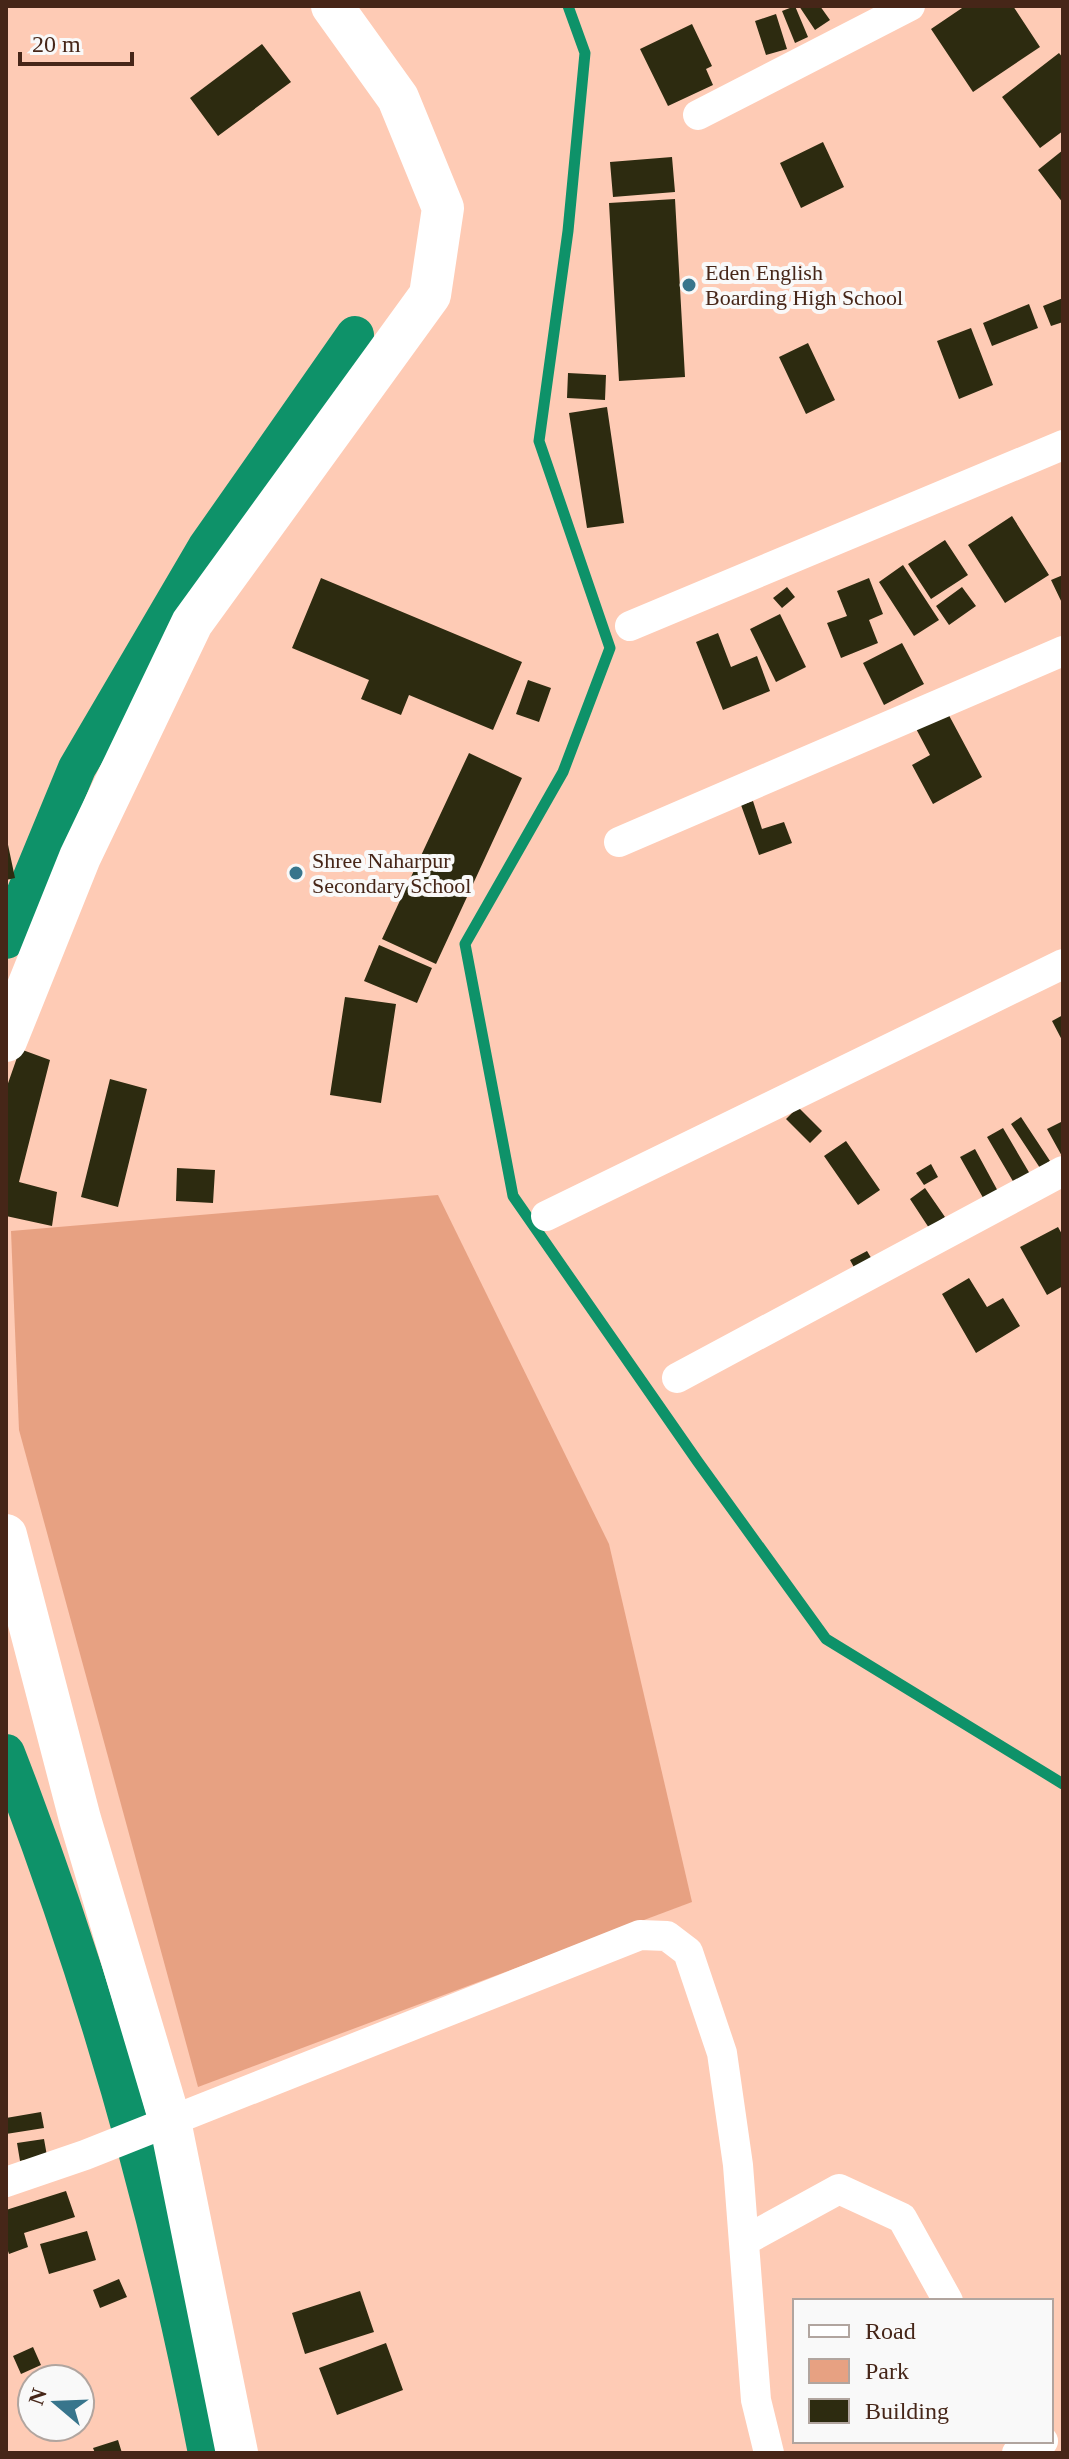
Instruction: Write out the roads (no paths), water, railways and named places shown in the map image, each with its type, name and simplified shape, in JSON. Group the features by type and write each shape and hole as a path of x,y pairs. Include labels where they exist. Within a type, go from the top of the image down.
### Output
{"street":[{"path":"6,1041 80,857 192,623 430,295 443,208 398,98 332,6"},
{"path":"698,115 910,6"},
{"path":"630,626 1063,445"},
{"path":"619,842 1063,651"},
{"path":"546,1216 1063,964"},
{"path":"677,1378 1063,1171"},
{"path":"6,1535 80,1819 168,2122 237,2453"},
{"path":"6,2182 85,2155 640,1935 667,1936 688,1952 722,2053 738,2165 756,2400 769,2453"},
{"path":"744,2241 839,2189 902,2218 947,2299"}],"waterway":[{"path":"568,6 585,53 568,231 539,441 610,648 563,772 465,944 513,1196 698,1462 826,1639 1063,1784"},
{"path":"6,940 77,768 206,548 355,335"},
{"path":"6,1753 68,1925 122,2098 169,2275 207,2453"}],"place":[{"name":"Eden English Boarding High School","path":"689,285"},
{"name":"Shree Naharpur Secondary School","path":"296,873"}]}
